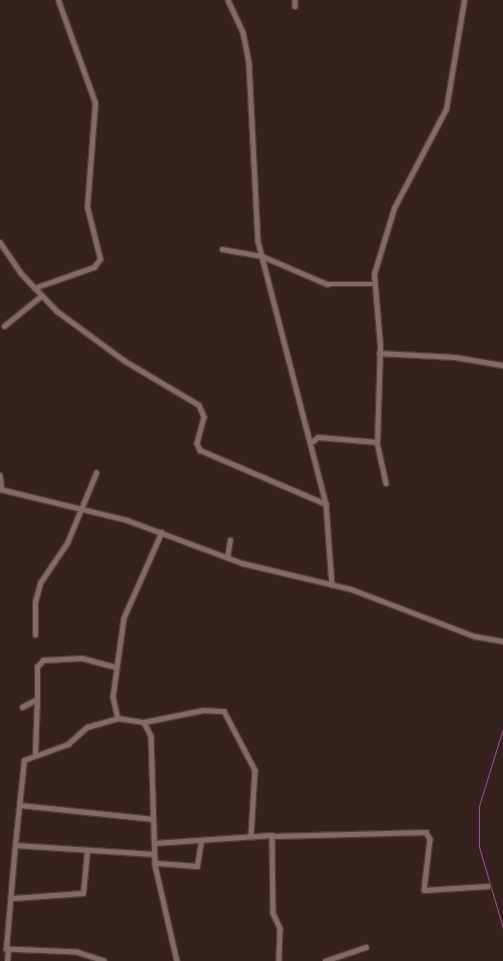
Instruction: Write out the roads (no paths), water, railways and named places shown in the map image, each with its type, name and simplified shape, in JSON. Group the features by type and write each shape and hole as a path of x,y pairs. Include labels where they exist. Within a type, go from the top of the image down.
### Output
{"street":[{"path":"34,288 100,261 87,207 95,103 58,0"},
{"path":"228,0 243,32 249,64 254,200 262,256 313,441 326,504 332,585"},
{"path":"295,0 295,6"},
{"path":"386,483 377,442 379,353 373,284 394,208 446,109 464,0"},
{"path":"0,242 41,296 88,336 199,405 204,417 197,443 200,450 326,504"},
{"path":"222,249 262,256 327,284 373,284"},
{"path":"4,326 41,296"},
{"path":"379,353 475,359 503,365"},
{"path":"313,441 318,437 377,442"},
{"path":"35,635 34,602 40,583 83,508 96,473"},
{"path":"0,475 1,489 83,508 162,532 227,558 332,585 474,636 503,641"},
{"path":"118,718 113,697 116,667 128,607 146,576 162,532"},
{"path":"227,558 230,540"},
{"path":"34,753 37,667 43,660 82,658 116,667"},
{"path":"22,707 37,699"},
{"path":"7,961 23,762 34,753 63,746 88,727 118,718 144,722 203,710 224,711 254,770 251,836"},
{"path":"144,722 152,743 154,854 177,961"},
{"path":"20,806 153,819"},
{"path":"154,843 201,842 251,836 426,832 430,839 424,890 488,886"},
{"path":"273,836 273,913 280,928 279,961"},
{"path":"157,863 197,866 201,842"},
{"path":"15,845 154,854"},
{"path":"13,898 83,893 87,851"},
{"path":"325,961 366,947"},
{"path":"8,949 78,952 104,961"}],"waterway":[{"path":"503,728 479,806 479,847 503,928"}]}
